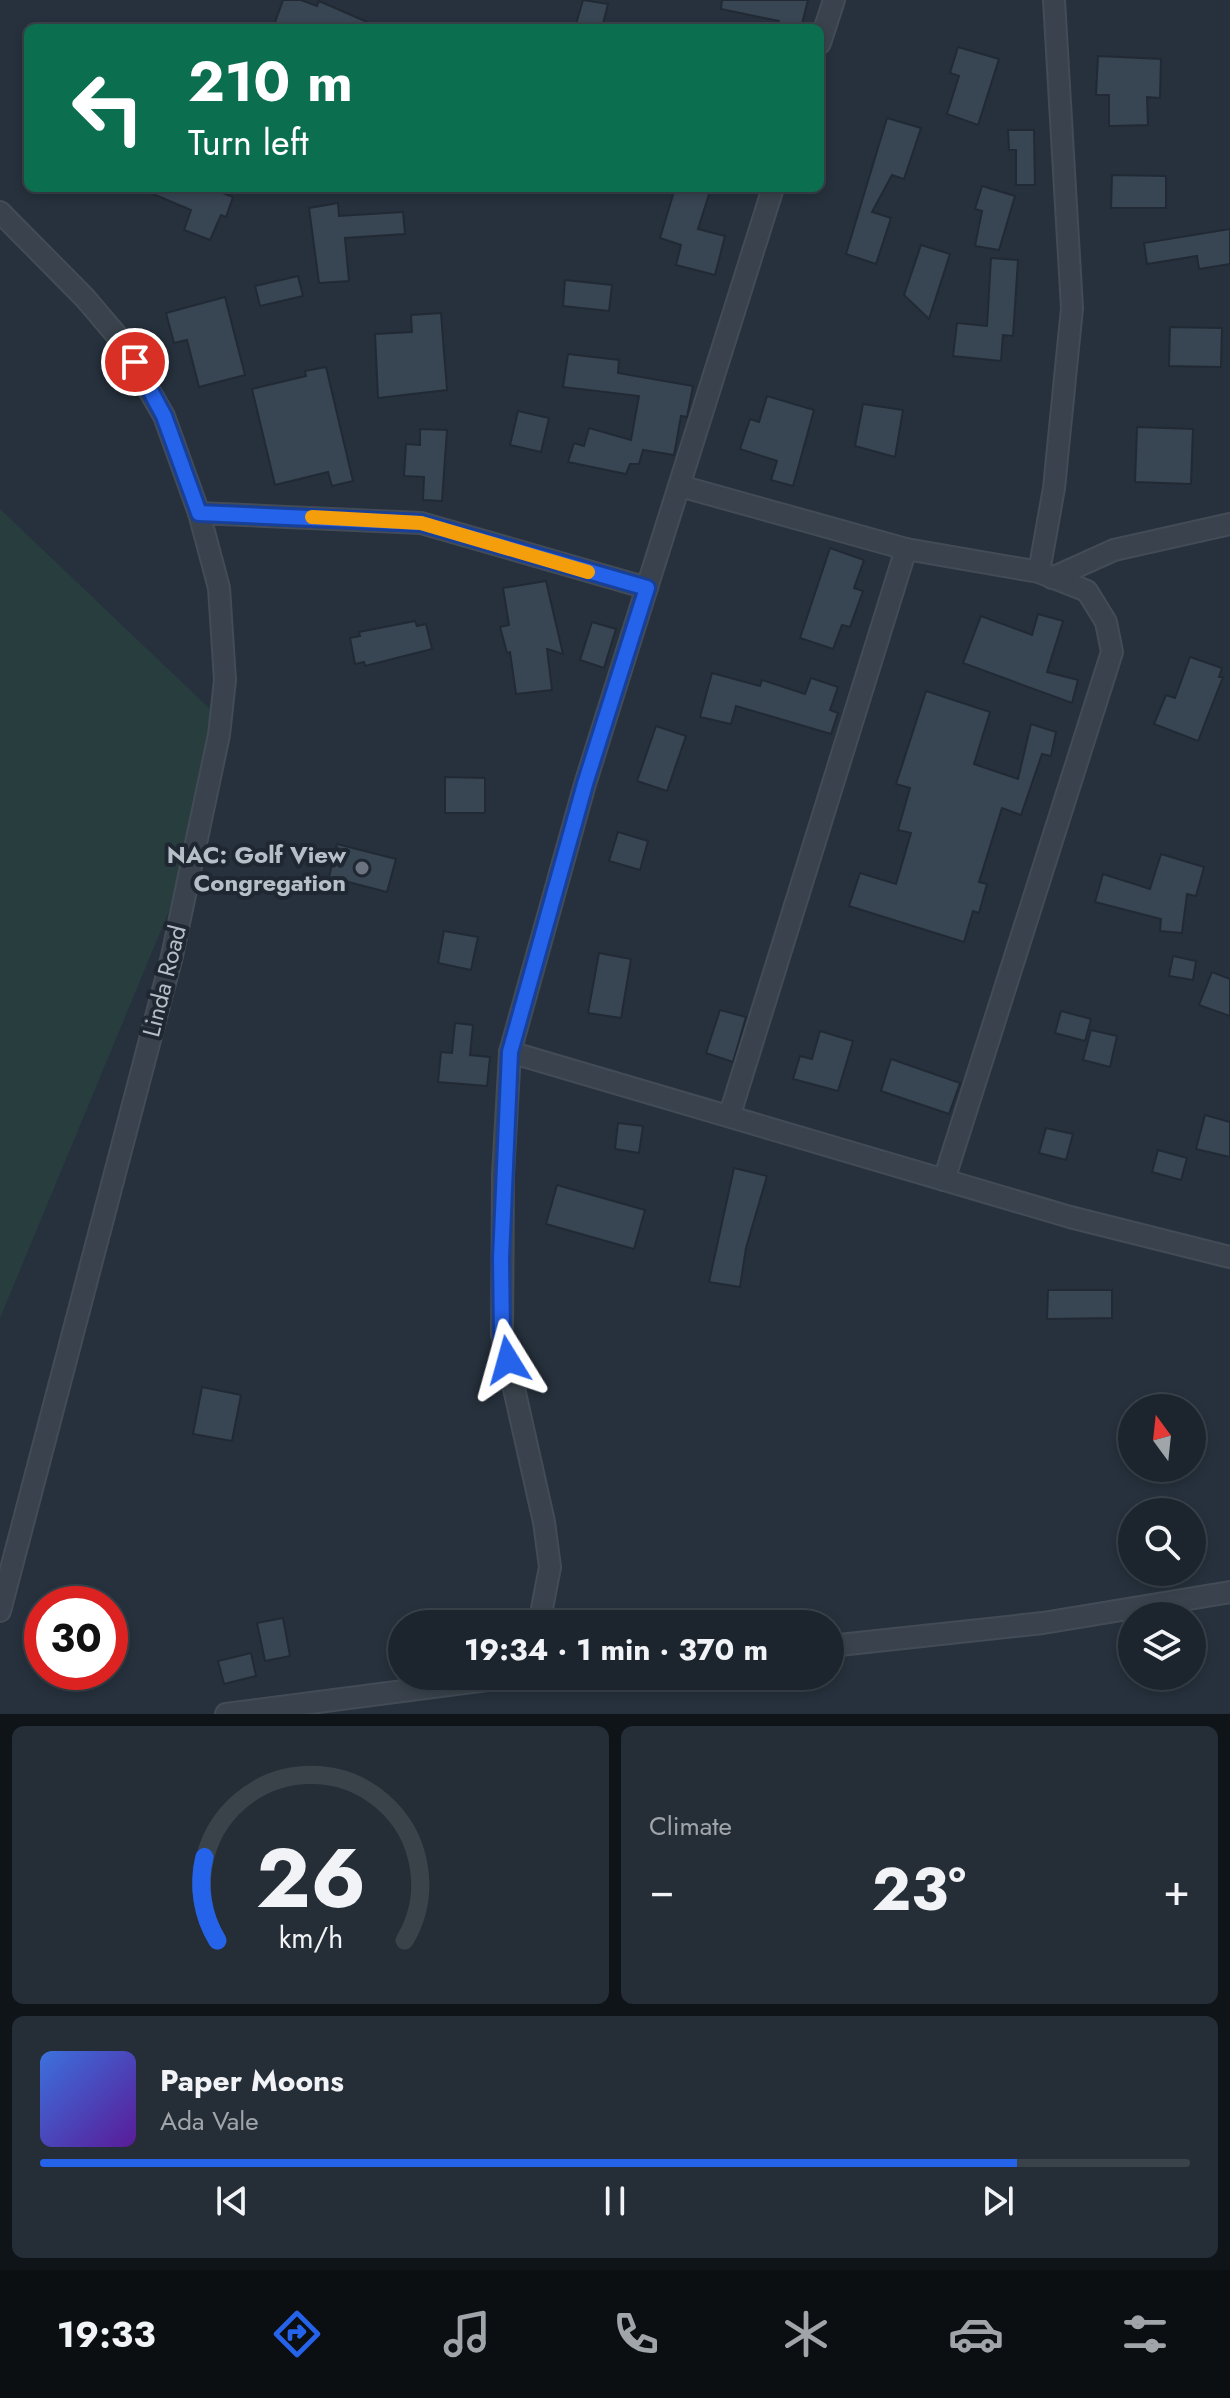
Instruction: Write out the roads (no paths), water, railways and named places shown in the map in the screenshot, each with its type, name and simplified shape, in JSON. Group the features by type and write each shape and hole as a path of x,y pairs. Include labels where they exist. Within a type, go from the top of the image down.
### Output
{"street":[{"path":"824,31 834,0"},
{"path":"1046,575 1072,308 1054,0"},
{"path":"542,1610 550,1567 544,1522 502,1335 503,1175 510,1052 585,784 772,192"},
{"name":"Linda Road","path":"0,212 85,298 127,350 164,416 199,513 219,588 225,680 219,735 172,956 0,1611"},
{"path":"680,486 906,549 1046,575 1087,591 1106,622 1112,652 944,1180"},
{"path":"199,513 421,523 647,588"},
{"path":"1046,575 1114,550 1230,524"},
{"path":"730,1114 906,549"},
{"path":"510,1052 730,1114 944,1180 1230,1257"},
{"path":"844,1644 1043,1623 1230,1592"},
{"path":"226,1714 410,1690"}],"place":[{"name":"NAC: Golf View Congregation","path":"362,868"}]}
